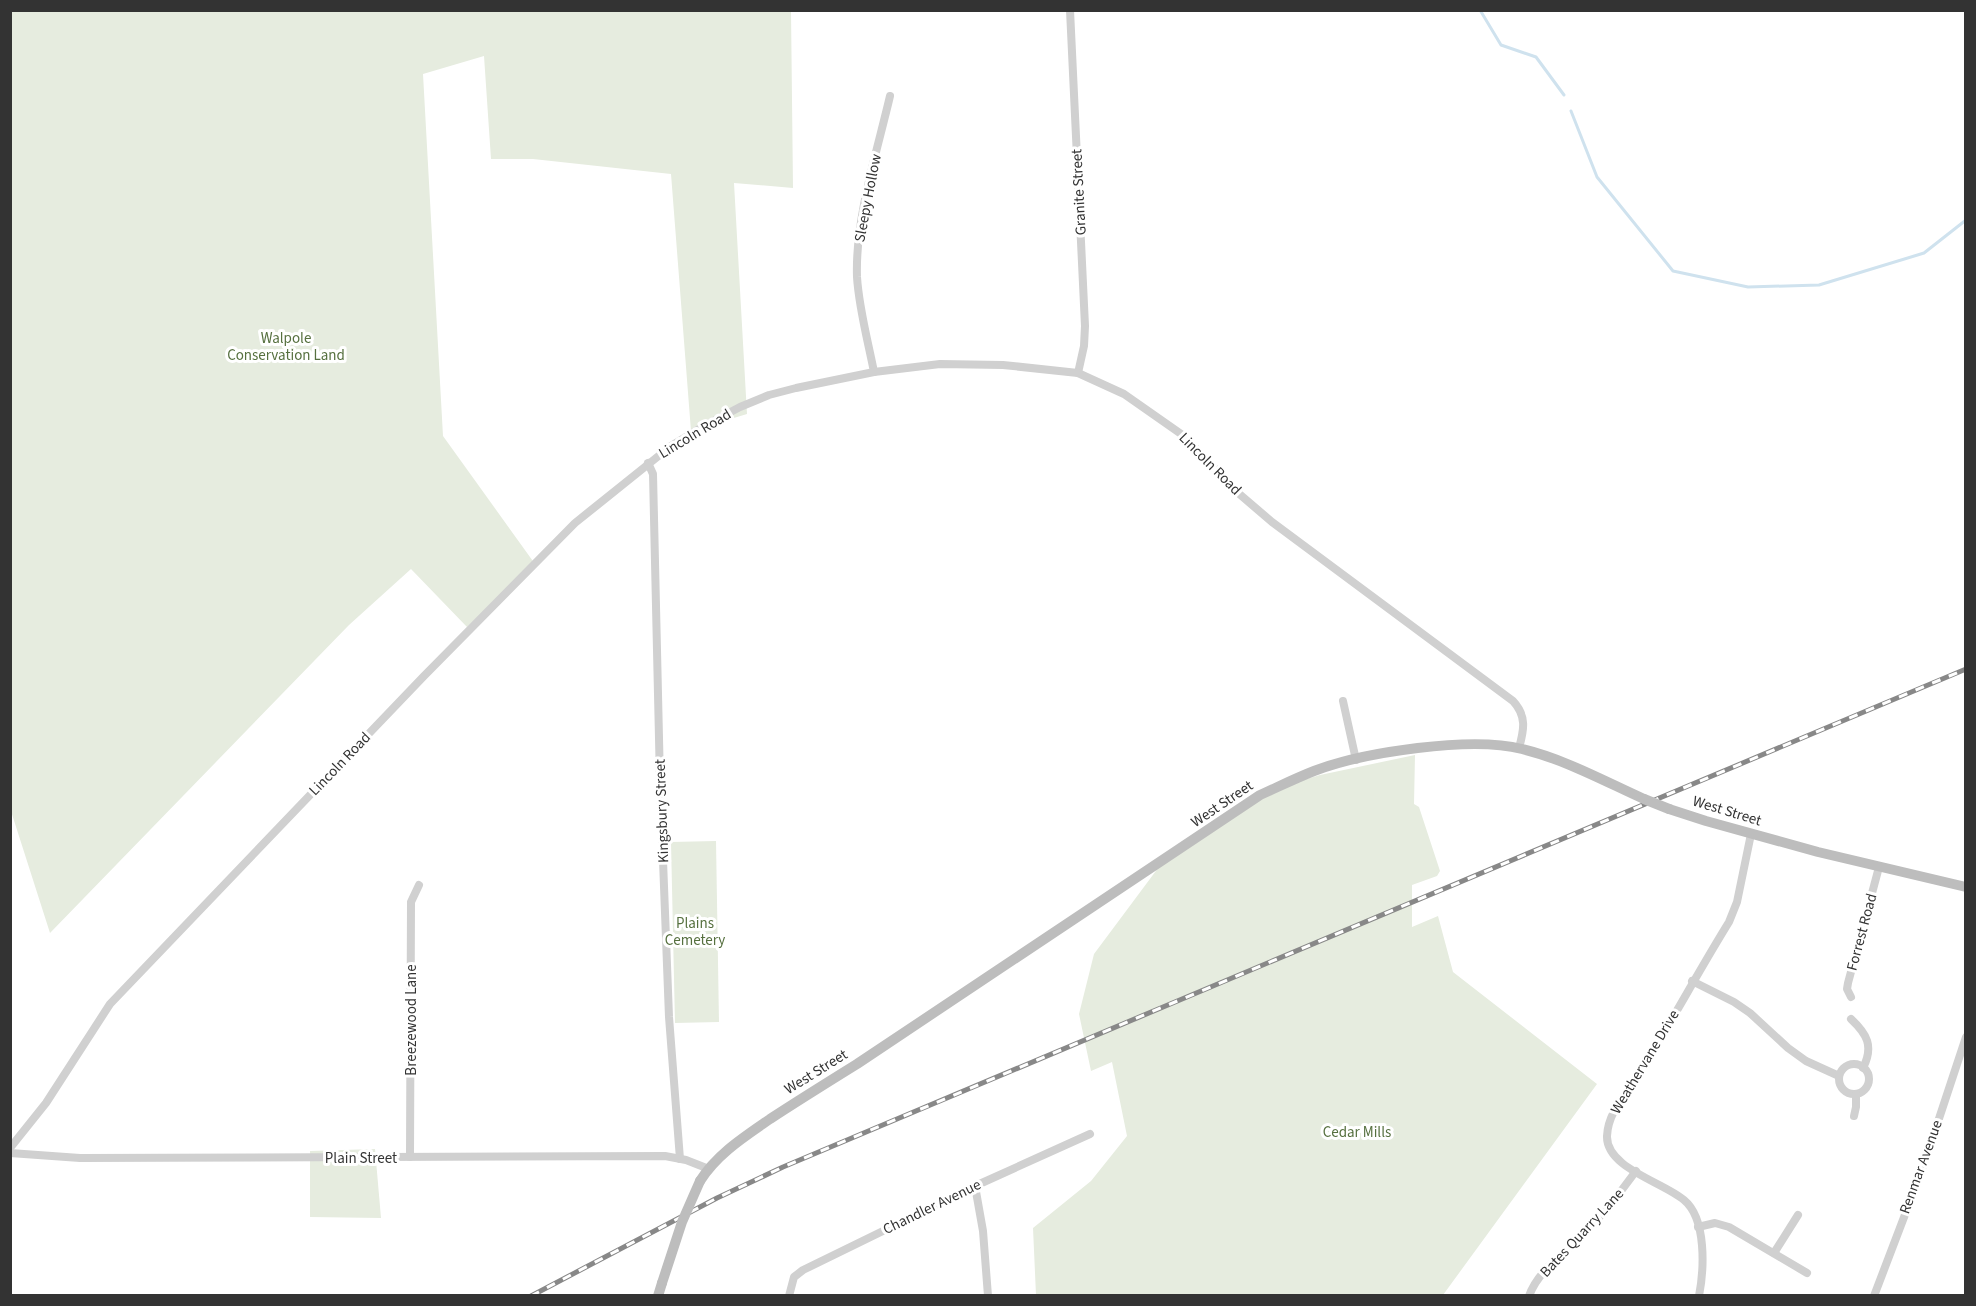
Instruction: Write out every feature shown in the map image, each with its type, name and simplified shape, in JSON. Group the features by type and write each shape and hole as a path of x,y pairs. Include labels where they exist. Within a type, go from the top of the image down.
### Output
{"main road":[{"name":"West Street","path":"658,1296 694,1191 709,1168 737,1141 1260,795 1313,771 1416,749 1470,744 1519,748 1571,766 1670,809 1750,834 1963,886"}],"street":[{"name":"Granite Street","path":"1070,10 1085,327 1084,346 1078,373"},
{"name":"Sleepy Hollow","path":"874,372 859,292 858,252 861,219 890,96"},
{"name":"Lincoln Road","path":"10,1148 46,1103 110,1004 424,676 575,523 648,463 706,425 740,406 769,395 874,372 967,363 1078,373 1124,394 1184,436 1237,492 1272,522 1508,697 1519,708 1524,719 1519,748"},
{"name":"Kingsbury Street","path":"648,463 653,474 660,782 669,1017 680,1159"},
{"path":"1342,701 1356,760"},
{"name":"Weathervane Drive","path":"1700,1296 1702,1243 1696,1216 1685,1200 1609,1152 1608,1127 1613,1113 1729,922 1737,902 1750,834"},
{"name":"Forrest Road","path":"1851,997 1847,989 1848,983 1879,867"},
{"name":"Breezewood Lane","path":"411,1157 411,902 419,885"},
{"path":"1692,981 1734,1002 1750,1013 1806,1061 1839,1076"},
{"path":"1851,1019 1865,1034 1868,1042 1869,1052 1863,1068"},
{"name":"Renmar Avenue","path":"1874,1296 1922,1170 1965,1037"},
{"path":"1849,1065 1858,1065 1863,1068 1869,1081 1864,1090 1856,1094 1843,1090 1839,1081 1841,1071 1849,1065"},
{"path":"1854,1116 1856,1094"},
{"name":"Chandler Avenue","path":"789,1296 794,1277 803,1270 975,1186 1090,1134"},
{"name":"Plain Street","path":"10,1153 80,1158 666,1156 709,1168"},
{"name":"Bates Quarry Lane","path":"1530,1296 1532,1289 1544,1273 1611,1204 1636,1171"},
{"path":"975,1186 984,1242 988,1296"},
{"path":"1774,1253 1798,1215"},
{"path":"1698,1227 1715,1223 1729,1227 1807,1273"}],"green space":[{"name":"Walpole Conservation Land","path":"10,11 791,11 793,188 734,183 747,414 691,431 671,174 533,159 491,159 484,56 423,74 443,436 535,564 467,627 411,569 349,625 50,933 10,808"},
{"name":"Cedar Mills","path":"1415,755 1414,804 1419,807 1440,871 1437,876 1412,885 1412,927 1438,916 1453,972 1597,1084 1443,1295 1036,1295 1033,1228 1091,1181 1127,1136 1112,1062 1091,1071 1079,1014 1094,954 1170,852 1263,792 1320,775"},
{"name":"Plains Cemetery","path":"716,841 719,1022 675,1023 671,842"},
{"path":"375,1149 381,1218 310,1217 310,1151"}],"waterway":[{"path":"1480,10 1501,45 1536,57 1564,95"},
{"path":"1571,111 1597,177 1673,271 1748,287 1819,285 1924,253 1966,220"}],"railway":[{"path":"531,1296 717,1198 783,1167 1966,669"}]}
